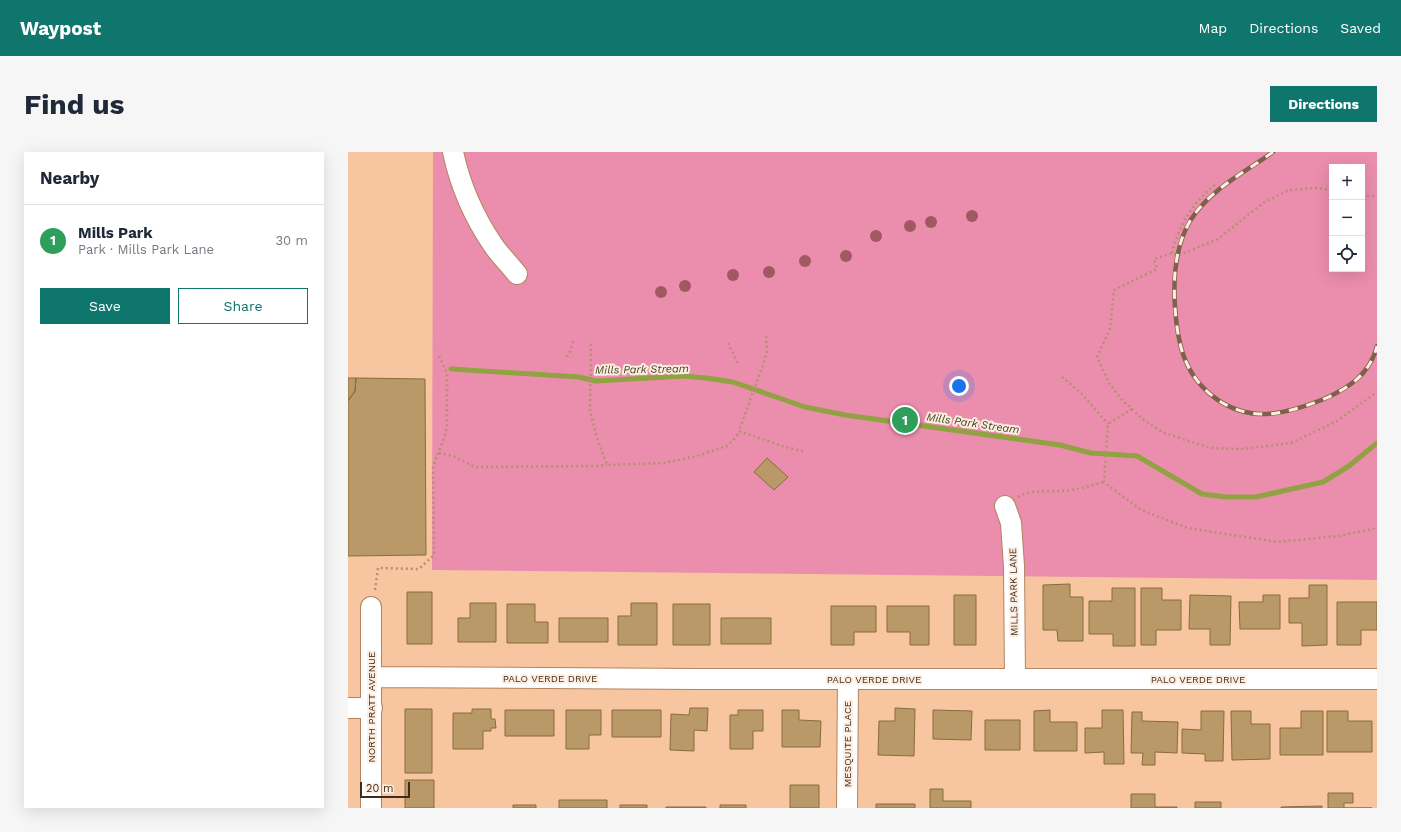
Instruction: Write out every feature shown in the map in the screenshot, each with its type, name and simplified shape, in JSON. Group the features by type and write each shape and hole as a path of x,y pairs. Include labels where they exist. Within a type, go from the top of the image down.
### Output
{"street":[{"path":"453,152 456,168 467,198 482,228 516,274"},
{"name":"MILLS PARK LANE","path":"1005,506 1011,523 1014,559 1015,679"},
{"name":"NORTH PRATT AVENUE","path":"371,808 372,601"},
{"name":"PALO VERDE DRIVE","path":"372,677 1377,679"},
{"name":"MESQUITE PLACE","path":"847,808 848,679"},
{"path":"348,708 372,708"}],"path":[{"path":"1172,253 1179,230 1189,213 1201,198 1216,184"},
{"path":"1329,190 1315,188 1289,190 1263,203 1218,239 1179,255 1172,253 1154,258 1157,269 1114,290 1110,329 1097,357 1109,383 1122,400 1144,420 1164,433 1210,448 1242,449 1291,443 1337,421 1377,392"},
{"path":"1365,195 1377,197"},
{"path":"439,453 453,456 475,467 593,466 606,464 664,463 697,456 727,446 736,437 739,431 757,382 767,351 766,336"},
{"path":"567,357 571,350 573,340"},
{"path":"728,343 738,364"},
{"path":"591,344 590,411 606,464"},
{"path":"372,601 378,568 419,569 434,555 434,466 447,426 447,373 439,356"},
{"path":"1062,377 1081,393 1108,424 1104,463 1104,482"},
{"path":"1108,424 1132,409"},
{"path":"739,431 804,452"},
{"path":"1005,506 1020,495 1042,490 1060,491 1078,489 1104,482"},
{"path":"1104,482 1141,510 1188,528 1277,542 1339,536 1377,528"}],"shaded area":[{"path":"433,152 1377,152 1377,580 432,570"}],"building":[{"path":"348,378 356,378 355,391 348,401"},
{"path":"356,378 425,379 426,555 348,556 348,401 355,391"},
{"path":"767,458 788,477 774,490 754,472"},
{"path":"1070,584 1070,597 1083,597 1083,641 1058,641 1057,630 1043,630 1043,585"},
{"path":"1309,585 1327,585 1327,645 1302,646 1302,623 1289,623 1289,598 1309,598"},
{"path":"1112,588 1135,588 1135,646 1113,646 1113,634 1089,634 1089,601 1112,601"},
{"path":"1141,588 1162,588 1162,600 1181,600 1181,630 1156,630 1156,645 1141,645"},
{"path":"407,592 432,592 432,644 407,644"},
{"path":"954,595 976,595 976,645 954,645"},
{"path":"1190,595 1231,596 1230,645 1210,645 1210,629 1189,629"},
{"path":"1263,595 1280,595 1280,629 1240,629 1239,602 1263,602"},
{"path":"1337,602 1377,602 1377,630 1361,630 1361,645 1337,645"},
{"path":"470,603 496,603 496,642 458,642 458,618 470,618"},
{"path":"631,603 657,603 657,645 618,645 618,616 631,616"},
{"path":"507,604 535,604 535,622 548,622 548,643 507,643"},
{"path":"673,604 710,604 710,645 673,645"},
{"path":"831,606 876,606 876,632 854,632 854,645 831,645"},
{"path":"887,606 929,606 929,645 910,645 910,632 887,632"},
{"path":"559,618 608,618 608,642 559,642"},
{"path":"721,618 771,618 771,644 721,644"},
{"path":"690,708 708,708 707,731 694,730 694,751 670,750 671,714 689,715"},
{"path":"895,708 915,709 914,756 878,755 879,721 895,721"},
{"path":"405,709 432,709 432,773 405,773"},
{"path":"472,709 491,709 491,719 495,719 496,728 491,728 491,731 483,731 483,749 453,749 453,713 472,713"},
{"path":"505,710 554,710 554,736 505,736"},
{"path":"566,710 601,710 601,735 589,735 589,749 566,749"},
{"path":"612,710 661,710 661,737 612,737"},
{"path":"738,710 763,710 763,731 753,731 753,749 730,749 730,715 738,715"},
{"path":"782,710 799,710 799,720 821,721 820,747 782,747"},
{"path":"933,710 972,711 971,740 933,739"},
{"path":"1050,710 1050,722 1077,722 1077,751 1034,751 1034,711"},
{"path":"1102,710 1123,710 1124,764 1104,764 1104,752 1085,753 1085,728 1102,728"},
{"path":"1201,711 1224,711 1223,761 1205,761 1205,754 1182,753 1182,729 1201,730"},
{"path":"1231,711 1251,711 1251,724 1270,724 1270,759 1232,760"},
{"path":"1301,711 1323,711 1323,755 1280,755 1280,728 1301,728"},
{"path":"1327,711 1348,711 1348,721 1372,721 1372,752 1327,752"},
{"path":"1132,712 1142,712 1142,721 1178,722 1177,753 1155,752 1155,765 1142,765 1143,753 1131,753"},
{"path":"985,720 1020,720 1020,750 985,750"},
{"path":"405,780 434,780 434,808 405,808"},
{"path":"790,785 819,785 819,808 790,808"},
{"path":"930,789 943,789 943,801 971,801 971,808 930,808"},
{"path":"1328,793 1353,793 1353,803 1344,803 1344,808 1328,808"},
{"path":"1131,794 1155,794 1155,807 1177,808 1131,808"},
{"path":"559,800 607,800 607,808 559,808"},
{"path":"1195,802 1221,802 1221,808 1195,808"},
{"path":"876,804 915,804 915,808 876,808"},
{"path":"513,805 536,805 536,808 513,808"},
{"path":"620,805 647,805 647,808 620,808"},
{"path":"720,805 746,805 746,808 720,808"},
{"path":"1322,806 1322,808 1281,808 1281,807"},
{"path":"706,807 706,808 666,808"}],"waterway":[{"name":"Mills Park Stream","path":"451,369 579,377 596,381 684,376 733,382 805,407 845,415 1060,445 1091,453 1137,456 1202,494 1226,497 1256,497 1323,482 1349,466 1377,443"}],"railway":[{"path":"1273,152 1228,183 1207,200 1190,221 1181,241 1176,263 1174,296 1179,336 1183,354 1188,366 1203,387 1222,403 1246,412 1267,414 1300,408 1342,390 1364,372 1374,356 1377,346"}],"place":[{"name":"Mills Park","path":"905,420"}]}
